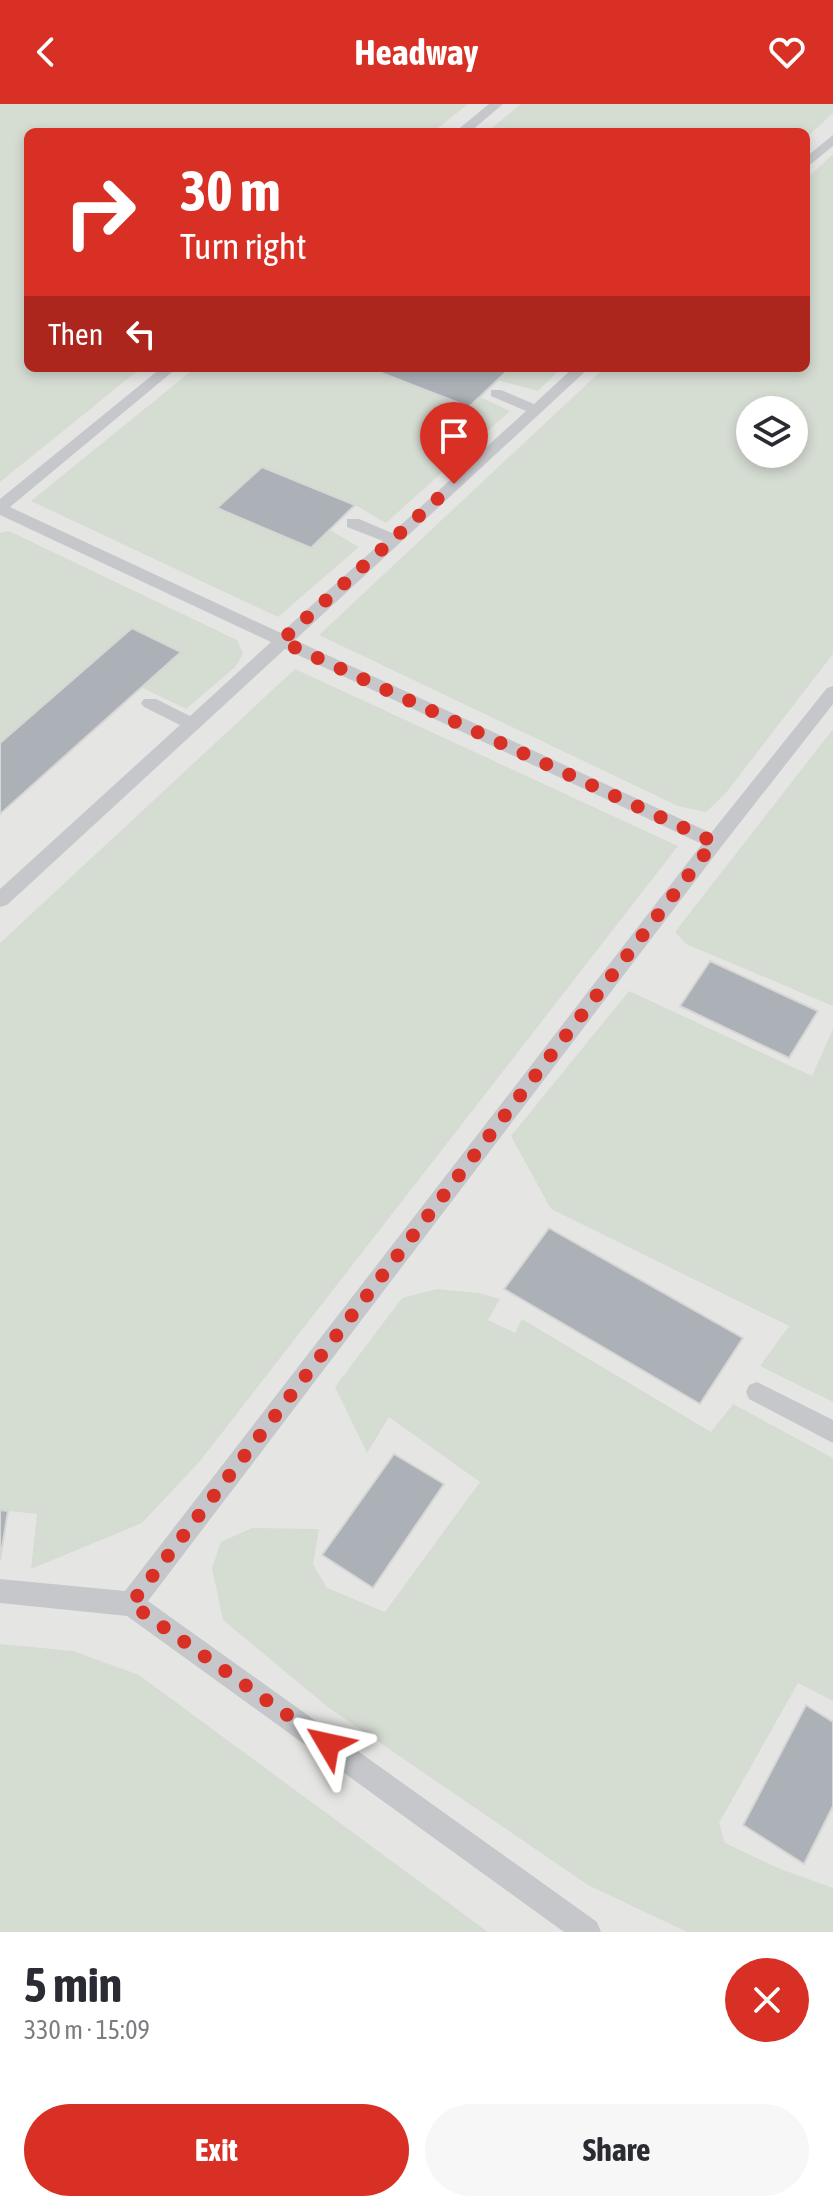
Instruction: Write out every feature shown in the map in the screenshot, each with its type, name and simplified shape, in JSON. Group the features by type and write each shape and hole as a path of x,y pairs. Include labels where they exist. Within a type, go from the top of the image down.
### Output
{"lane":[{"path":"467,128 497,104"},
{"path":"810,160 833,139"},
{"path":"165,372 0,508 714,842"},
{"path":"0,900 578,372"},
{"path":"496,393 536,410"},
{"path":"353,523 393,539"},
{"path":"131,1604 714,842 833,692"},
{"path":"150,703 192,724"},
{"path":"757,1392 833,1432"},
{"path":"0,1591 131,1604 587,1932"}],"shaded area":[{"path":"0,104 833,104 833,1932 0,1932"},
{"path":"0,104 468,104 438,128 24,128 24,372 136,372 0,482"},
{"path":"521,104 833,104 833,113 810,134 810,128 492,128"},
{"path":"833,154 833,654 725,794 706,812 678,806 319,635 600,372 810,372 810,175"},
{"path":"190,372 557,372 538,391 497,380 480,397 510,411 386,523 355,505 330,530 359,547 278,617 31,501"},
{"path":"9,531 237,640 243,654 235,667 186,709 141,687 0,743 0,533"},
{"path":"295,669 678,846 200,1461 142,1523 31,1569 37,1514 0,1510 0,943"},
{"path":"833,729 833,1006 686,944 675,932"},
{"path":"629,991 812,1076 833,1029 833,1402 760,1366 789,1326 551,1209 511,1136"},
{"path":"437,1289 479,1293 500,1299 488,1320 515,1333 522,1319 711,1432 733,1404 833,1458 833,1701 798,1683 719,1823 725,1843 778,1868 833,1888 833,1932 687,1932 588,1885 329,1708 223,1620 212,1568 221,1542 252,1528 319,1529 313,1564 327,1588 385,1612 480,1482 389,1417 367,1453 335,1387 402,1298"},
{"path":"0,1644 73,1651 139,1675 488,1932 0,1932"}],"building":[{"path":"379,372 506,372 469,407"},
{"path":"262,467 355,505 311,548 217,508"},
{"path":"132,628 181,652 0,814 0,743"},
{"path":"710,961 818,1011 789,1058 680,1006"},
{"path":"549,1228 743,1338 700,1404 504,1289"},
{"path":"394,1454 444,1484 373,1588 322,1555"},
{"path":"0,1510 8,1511 0,1560"},
{"path":"806,1705 833,1722 833,1806 804,1864 743,1825"}],"route":[{"path":"328,1744 131,1604 714,842 281,641 454,484"}]}
